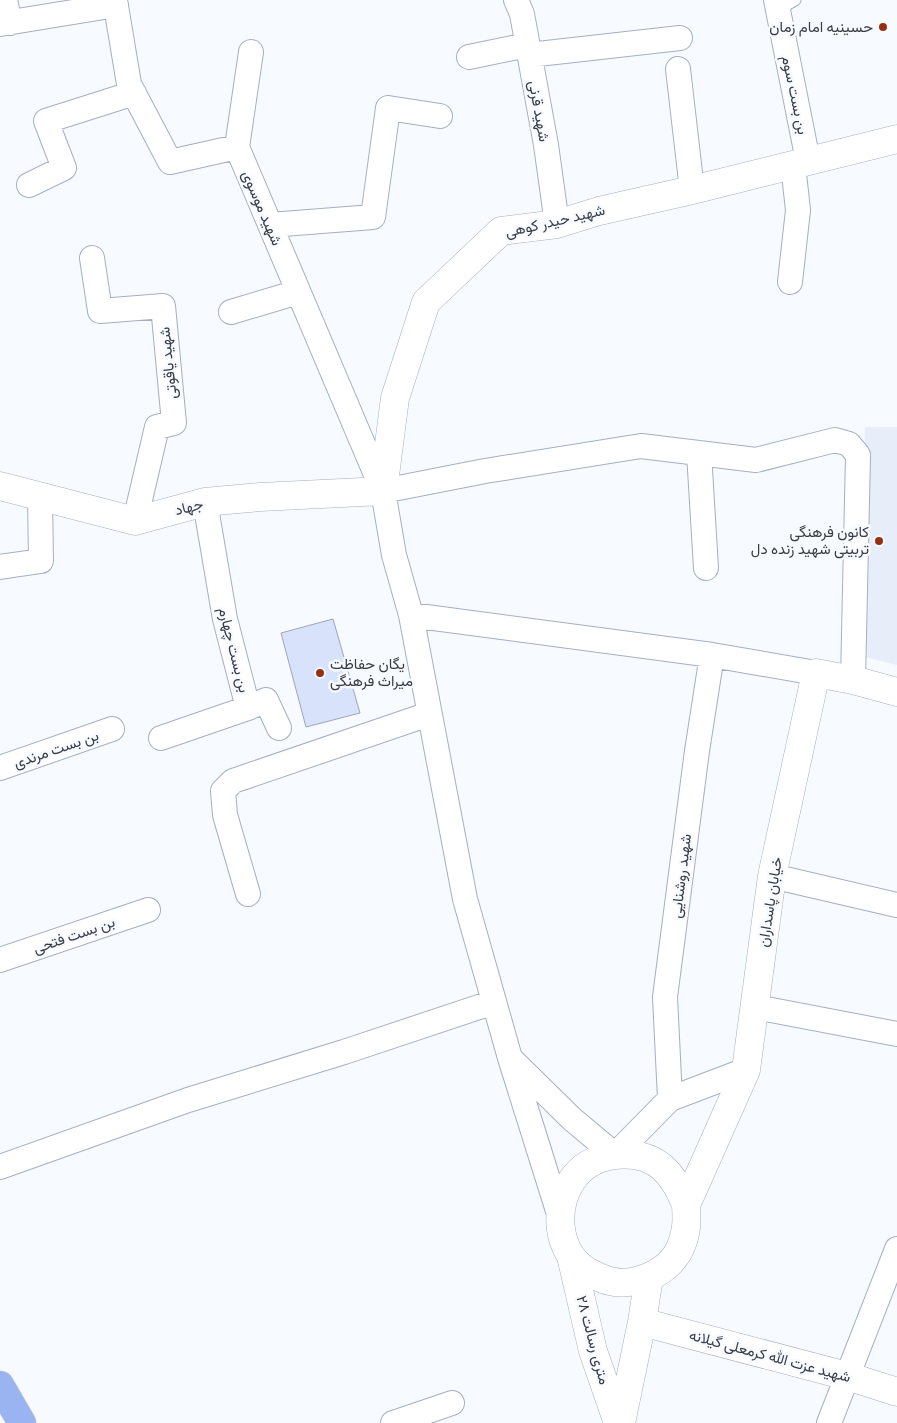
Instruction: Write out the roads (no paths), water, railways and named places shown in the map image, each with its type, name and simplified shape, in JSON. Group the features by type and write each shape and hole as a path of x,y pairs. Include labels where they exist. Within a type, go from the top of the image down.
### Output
{"main road":[{"path":"0,1385 22,1423"}],"street":[{"path":"5,0 5,24 116,2 129,84 170,162 236,147 251,52"},
{"name":"شهید قرنی","path":"516,0 522,14 546,145 557,224"},
{"name":"بن بست سوم","path":"783,3 800,163"},
{"path":"469,57 528,50 680,38"},
{"path":"678,69 692,190"},
{"path":"29,185 64,168 46,121 134,93"},
{"path":"270,225 373,217 388,108 440,116"},
{"name":"شهید حیدر کوهی","path":"382,491 395,398 426,302 501,231 557,224 599,211 897,139"},
{"name":"شهید موسوی","path":"236,147 382,491 394,555 411,615 464,899 510,1058 559,1214"},
{"path":"790,282 798,210 800,163"},
{"name":"شهید یاقوتی","path":"92,258 100,311 163,306 174,423 157,427 135,522"},
{"path":"231,312 298,292"},
{"path":"382,491 485,471 641,446 756,460 835,440 849,444 858,455 853,680"},
{"path":"698,453 706,568"},
{"path":"0,486 135,522"},
{"name":"جهاد","path":"135,522 204,502 382,491"},
{"path":"0,566 41,561 40,497"},
{"name":"بن بست چهارم","path":"161,738 248,708 225,619 204,502"},
{"path":"411,615 712,655 853,680 897,692"},
{"name":"شهید روشنایی","path":"670,1098 666,997 697,751 712,655"},
{"name":"خیابان پاسداران","path":"686,1205 746,1070 772,876 816,673"},
{"path":"248,708 266,700 279,728"},
{"path":"248,894 225,815 223,792 233,781 429,714"},
{"name":"بن بست مرندی","path":"0,768 112,729"},
{"path":"772,876 897,905"},
{"name":"بن بست فتحی","path":"0,960 148,910"},
{"path":"0,1167 188,1100 344,1052 494,1002"},
{"path":"755,1007 897,1034"},
{"path":"510,1058 572,1119 615,1155"},
{"path":"615,1155 670,1098 746,1070"},
{"path":"615,1155 639,1156 661,1166 677,1183 686,1205 687,1227 681,1248 668,1265 650,1277 628,1282 606,1280 587,1271 571,1256 562,1236 559,1214 564,1193 576,1174 594,1161 615,1155"},
{"path":"829,1423 897,1249"},
{"name":"۲۸ متری رسالت","path":"571,1256 593,1351 618,1423"},
{"name":"۲۸ متری رسالت","path":"621,1423 650,1277"},
{"name":"شهید عزت الله کرمعلی گیلانه","path":"642,1322 847,1376 897,1392"},
{"path":"392,1423 452,1403"}],"place":[{"name":"حسینیه امام زمان","path":"883,27"},
{"name":"کانون فرهنگی تربیتی شهید زنده دل","path":"879,541"},
{"name":"یگان حفاظت میراث فرهنگی","path":"320,673"}]}
